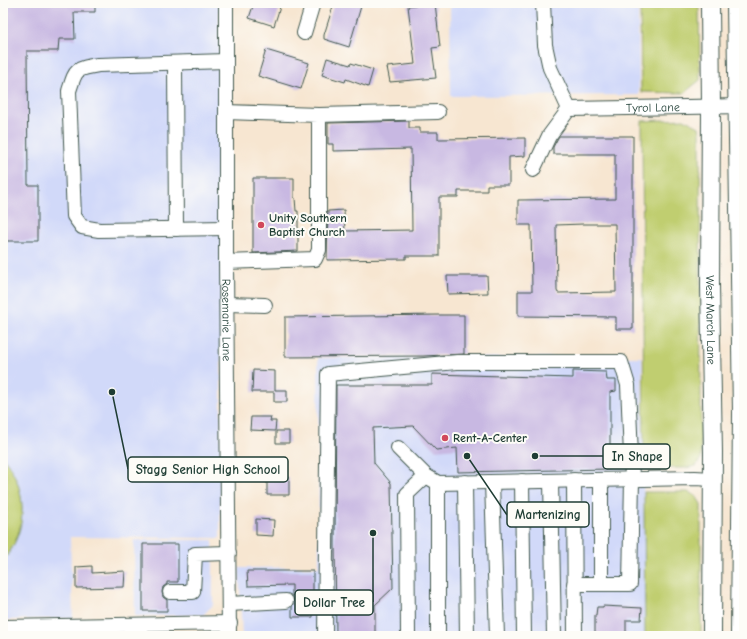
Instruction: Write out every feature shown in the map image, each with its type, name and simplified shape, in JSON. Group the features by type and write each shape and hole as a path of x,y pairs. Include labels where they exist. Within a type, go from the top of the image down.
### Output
{"main road":[{"name":"West March Lane","path":"710,3 712,636"},
{"path":"736,3 740,105 743,413 742,580 740,636"}],"street":[{"name":"Rosemarie Lane","path":"226,3 226,262 229,629"},
{"path":"304,33 313,3"},
{"path":"533,170 549,136 569,109 550,68 545,45 543,3"},
{"path":"226,61 98,64 81,68 74,75 69,91 74,216 82,227 93,230 226,228"},
{"path":"175,63 176,229"},
{"name":"Tyrol Lane","path":"569,109 740,105"},
{"path":"226,112 319,115 438,112"},
{"path":"226,262 315,259 319,250 319,115"},
{"path":"227,304 265,305"},
{"path":"325,636 328,374 457,362 621,362 628,385 632,479 630,584 574,584"},
{"path":"398,448 432,479 438,636"},
{"path":"408,636 407,494 432,479 465,482 492,482 712,479"},
{"path":"574,480 575,636"},
{"path":"601,480 601,584"},
{"path":"522,481 524,636"},
{"path":"551,481 554,636"},
{"path":"465,482 467,636"},
{"path":"492,482 497,636"},
{"path":"170,592 194,592 195,554 229,553"},
{"path":"229,604 286,602"},
{"path":"3,630 229,629"}],"shaded area":[{"path":"3,3 219,3 222,248 220,538 70,537 73,618 3,620"},
{"path":"450,3 638,3 639,95 451,96"},
{"path":"642,357 645,636 242,636 239,568 319,567 318,358"},
{"path":"134,540 213,540 213,605 203,615 135,616"}],"green space":[{"path":"640,3 699,3 700,80 684,93 641,92"},
{"path":"684,119 699,127 700,133 701,458 696,466 686,468 644,468 642,121"},
{"path":"3,457 17,482 21,495 22,509 21,523 17,536 3,561 3,528 6,509 3,489"},
{"path":"644,492 688,492 696,496 701,504 701,636 645,636"}],"building":[{"path":"3,3 95,3 95,12 74,12 75,39 59,39 58,51 27,51 28,185 38,185 38,241 3,241"},
{"path":"254,3 275,3 274,5 280,7 274,26 249,18"},
{"path":"334,3 362,3 349,47 324,39"},
{"path":"435,3 440,47 432,48 436,78 390,82 387,67 415,64 408,6"},
{"path":"266,50 309,63 301,89 258,76"},
{"path":"327,58 350,65 351,63 373,70 368,87 346,79 345,82 322,75"},
{"path":"409,121 409,128 420,128 420,132 438,132 438,139 525,138 525,156 509,157 509,185 487,185 487,191 458,191 458,197 439,197 439,256 406,256 406,259 327,260 328,211 344,210 345,231 412,230 411,149 333,151 333,144 328,144 328,123"},
{"path":"559,136 633,136 633,329 616,329 616,317 518,316 518,291 532,291 531,225 518,225 518,200 615,199 615,154 553,154 553,147","holes":["615,224 616,292 558,293 556,225"]},
{"name":"Unity Southern Baptist Church","path":"253,178 294,178 294,198 296,211 298,211 298,251 253,253"},
{"path":"447,276 487,276 488,293 448,294"},
{"path":"464,315 464,354 423,356 285,357 285,317"},
{"path":"253,370 275,371 275,390 287,390 287,402 274,402 274,392 252,392"},
{"path":"573,371 606,372 607,380 616,380 616,391 610,392 610,469 458,472 457,448 436,450 413,426 373,428 374,463 391,483 393,588 375,605 375,636 336,636 336,385 432,385 432,374 573,378"},
{"path":"251,417 271,417 270,421 276,421 275,431 250,430"},
{"path":"276,431 289,431 289,443 276,443"},
{"path":"289,477 289,495 267,495 267,478"},
{"path":"256,519 274,520 273,536 256,535"},
{"path":"143,544 178,544 178,582 167,582 167,584 163,587 162,592 163,597 167,600 167,611 143,611"},
{"path":"92,566 92,573 125,571 124,587 76,588 76,567"},
{"path":"247,571 313,571 313,617 292,617 292,607 294,601 292,595 292,585 248,586"},
{"path":"597,607 642,608 641,620 626,620 626,636 595,636 595,615"}],"place":[{"name":"Unity Southern Baptist Church","path":"261,225"},
{"name":"Stagg Senior High School","path":"112,392"},
{"name":"Rent-A-Center","path":"445,438"},
{"name":"Martenizing","path":"467,456"},
{"name":"In Shape","path":"535,456"},
{"name":"Dollar Tree","path":"373,533"}]}
